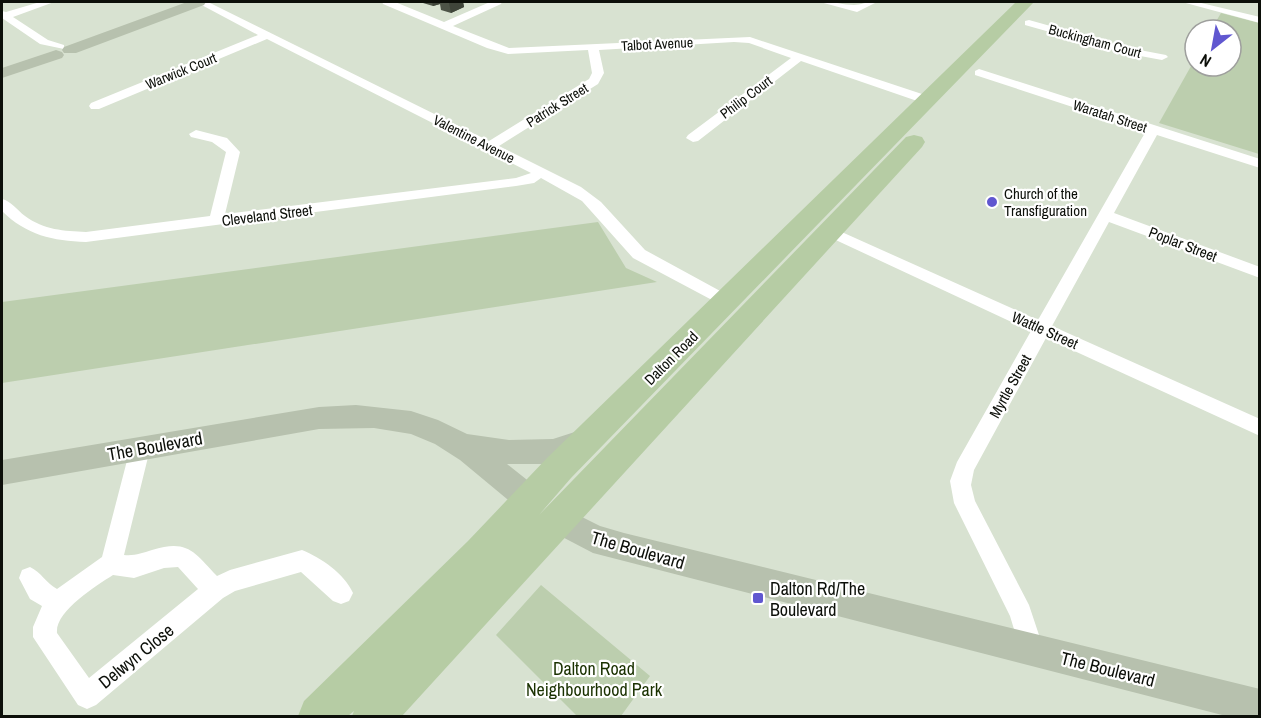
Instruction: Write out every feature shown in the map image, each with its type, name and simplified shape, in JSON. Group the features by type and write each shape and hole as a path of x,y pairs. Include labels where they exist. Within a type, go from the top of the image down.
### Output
{"main road":[{"name":"Dalton Road","path":"373,717 545,510 830,232 970,70 1032,11"},
{"name":"Dalton Road","path":"319,717 481,553 545,510 590,438 927,100 970,70"}],"street":[{"path":"3,15 49,2"},
{"path":"9,71 56,49 101,37 200,2"},
{"name":"Valentine Avenue","path":"200,2 590,198 639,254 728,302"},
{"name":"Talbot Avenue","path":"387,2 508,51 742,39 800,56 927,100"},
{"path":"445,26 497,2"},
{"path":"825,2 859,12 872,2"},
{"path":"1187,2 1260,20"},
{"name":"Buckingham Court","path":"1032,11 1128,51 1162,57"},
{"path":"3,15 56,49"},
{"name":"Warwick Court","path":"95,106 268,35"},
{"name":"Patrick Street","path":"489,147 594,81 598,73 594,48"},
{"name":"Philip Court","path":"693,138 800,56"},
{"name":"Waratah Street","path":"970,70 1260,164"},
{"name":"Myrtle Street","path":"1032,650 1025,622 965,503 960,486 964,468 1154,130"},
{"path":"196,134 215,138 231,148 233,153 216,221"},
{"name":"Cleveland Street","path":"2,203 31,228 47,234 67,237 111,235 516,182 529,180 540,173"},
{"name":"Poplar Street","path":"1106,215 1260,273"},
{"name":"Wattle Street","path":"830,232 1260,428"},
{"name":"The Boulevard","path":"2,473 319,418 364,416 399,420 422,426 461,445 545,510 593,539 1260,707"},
{"path":"461,445 534,454 553,453 590,438"},
{"path":"140,448 111,564 134,567 164,556 183,556 215,590"},
{"name":"Delwyn Close","path":"111,564 58,602 44,632 87,696 215,590 230,581 302,561 315,567 341,593"},
{"path":"30,578 38,591 58,602"}],"green space":[{"path":"1221,13 1240,18 1218,18"},
{"path":"1243,19 1259,23 1259,154 1159,123 1184,78 1243,78"},
{"path":"598,222 626,268 657,282 2,383 2,302"},
{"name":"Dalton Road Neighbourhood Park","path":"541,585 650,676 621,716 577,716 496,635"}],"place":[{"name":"Church of the Transfiguration","path":"992,202"},
{"name":"Dalton Rd/The Boulevard","path":"758,598"}]}
